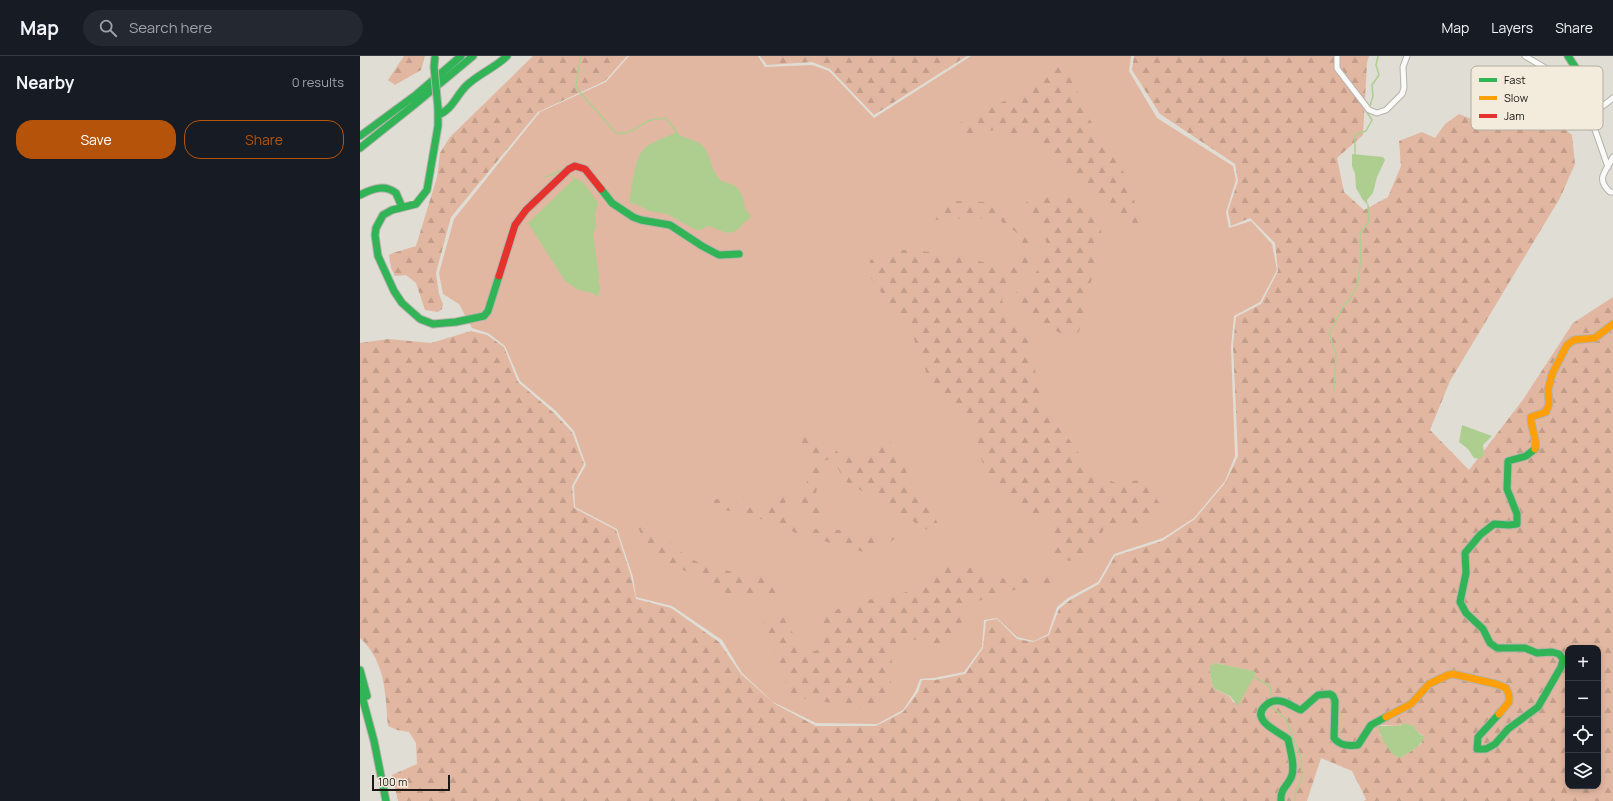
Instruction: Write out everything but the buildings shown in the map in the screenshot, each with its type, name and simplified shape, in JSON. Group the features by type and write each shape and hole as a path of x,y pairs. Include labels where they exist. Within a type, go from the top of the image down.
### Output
{"main road":[{"path":"435,56 434,68 438,126 427,190 424,196 416,204 389,211 379,221 375,231 374,244 379,258 398,299 412,313 429,324 445,323 484,316 490,306 515,225 526,210 575,166 585,169 612,203 633,217 641,220 670,225 702,246 719,255 739,254"},
{"path":"438,76 444,66 455,56"},
{"path":"360,154 418,98 438,76 461,56"},
{"path":"448,77 472,56"},
{"path":"360,136 462,68 477,56"},
{"path":"438,112 443,114 448,110 460,92 472,80 507,56"},
{"path":"1568,56 1574,66"},
{"path":"360,143 418,98"},
{"path":"360,148 418,98"},
{"path":"360,195 373,188 387,188 397,193 401,200 402,207"},
{"path":"1281,801 1280,793 1292,775 1292,766 1288,739 1266,724 1262,718 1262,709 1271,702 1279,701 1286,703 1297,710 1301,710 1316,695 1320,693 1330,693 1336,701 1333,732 1334,738 1339,744 1354,746 1358,745 1371,725 1411,704 1429,684 1437,679 1453,674 1489,682 1506,688 1509,695 1509,702 1478,737 1477,749 1480,750 1486,749 1495,744 1508,729 1538,707 1561,666 1563,659 1559,654 1552,652 1537,653 1525,648 1497,648 1490,643 1482,629 1466,613 1460,602 1466,573 1465,553 1490,525 1496,522 1513,526 1517,524 1517,514 1507,489 1508,461 1531,454 1536,448 1537,443 1530,422 1531,417 1546,412 1548,408 1548,390 1552,374 1567,345 1574,340 1595,338 1613,324"},
{"path":"360,670 370,707 374,741"},
{"path":"360,690 374,741 386,801"}],"street":[{"path":"1336,56 1337,68 1339,71 1369,110 1378,113 1386,110 1402,94 1404,88 1403,67 1407,56"},
{"path":"1525,56 1542,66"},
{"path":"1603,106 1613,98"},
{"path":"1595,130 1608,167"},
{"path":"1613,157 1602,177 1602,182 1610,192 1613,192"}],"green space":[{"path":"404,56 425,56 421,70 395,85 388,80"},
{"path":"533,56 627,56 605,81 538,112 451,217 436,273 439,294 443,304 442,309 438,312 425,310 416,283 406,275 395,276 391,268 389,255 416,246 437,177 440,153 450,137"},
{"path":"629,56 758,56 765,67 812,65 829,71 874,118 971,56 1131,56 1129,71 1157,118 1233,166 1236,180 1226,212 1229,228 1251,221 1272,244 1277,270 1260,302 1234,316 1231,347 1235,456 1225,481 1194,518 1163,538 1114,554 1098,582 1068,598 1057,607 1048,634 1034,641 1017,637 997,618 984,620 982,647 964,672 934,678 920,679 915,692 903,710 877,724 816,723 773,702 742,673 722,640 672,606 636,597 633,577 617,529 575,507 574,486 586,465 574,431 556,411 520,381 505,346 488,333 472,328 459,304 443,294 439,273 454,219 540,112 606,82"},
{"path":"760,56 967,56 874,115 830,69 812,62 767,65"},
{"path":"1061,56 1075,85 1085,112 1126,176 1136,206 1142,231 1099,193 1023,136 995,130 951,137 952,127 1008,99 1026,87"},
{"path":"1134,56 1369,56 1367,62 1363,135 1337,158 1344,192 1364,210 1388,197 1401,166 1399,141 1422,132 1435,138 1445,124 1459,114 1471,119 1471,130 1566,130 1572,135 1575,164 1560,198 1450,381 1430,430 1469,470 1522,401 1573,323 1613,297 1613,801 1364,801 1366,799 1352,771 1321,758 1307,801 398,801 392,775 417,764 416,743 409,732 397,730 388,726 383,679 375,657 369,647 360,638 360,343 388,339 431,343 471,331 487,335 504,347 518,382 554,413 572,432 584,464 572,486 574,508 616,530 631,576 636,599 671,608 719,642 741,674 775,704 816,726 876,726 903,712 918,692 922,680 935,680 965,674 983,648 986,621 997,619 1017,639 1033,642 1049,635 1059,609 1070,600 1099,584 1115,556 1162,541 1195,519 1225,483 1238,456 1233,345 1236,317 1261,304 1278,271 1275,243 1250,218 1231,226 1228,211 1238,181 1235,164 1160,114 1132,70","holes":["1215,663 1256,673 1234,703 1229,696 1213,688 1210,673","1401,724 1414,726 1418,733 1423,735 1421,744 1403,756 1396,756 1380,735 1381,725 1399,726"]},
{"path":"1061,194 1096,209 1102,235 1079,332 1066,336 1036,320 1022,310 1012,296 1031,280 1050,251 1042,231 1021,207 1034,199"},
{"path":"954,201 985,202 1012,213 1032,240 1032,259 1008,283 1002,300 1007,316 1036,336 1032,359 1043,402 1092,472 1118,484 1139,480 1149,488 1160,504 1155,519 1129,525 1105,527 1086,563 1043,557 1055,534 1049,518 1040,516 1021,516 985,470 971,426 930,382 913,337 869,275 870,260 903,250 934,252 993,264 1013,264 1020,256 1024,246 1016,232 998,219 971,218 933,220 929,212"},
{"path":"800,434 811,434 845,457 861,455 880,438 894,444 910,480 933,513 940,529 935,534 845,481 832,458 822,462 817,483 816,498 827,507 831,514 820,520 803,516 797,505 811,472 809,459 797,442"},
{"path":"781,492 788,492 784,508 793,522 810,529 840,530 862,536 879,537 901,535 871,554 798,534 772,522 714,507 711,500 723,498 752,508 770,508"},
{"path":"629,515 646,521 687,557 706,566 738,573 758,575 775,585 776,594 749,599 726,593 693,574 660,561 647,545 637,526"},
{"path":"952,562 1012,581 1050,573 1058,576 1054,584 1009,591 967,604 960,627 952,645 938,651 918,639 903,642 892,657 891,682 882,700 860,708 796,697 786,688 785,672 763,623 771,614 787,619 796,641 804,653 819,650 824,616 848,604 907,592 930,581 936,570"}],"shaded area":[{"path":"675,133 701,144 707,152 719,178 736,187 740,192 745,209 750,215 750,219 736,231 729,233 708,226 701,230 696,230 667,214 649,211 629,202 635,168 642,151 653,143"},
{"path":"1352,154 1383,157 1385,160 1377,177 1373,193 1367,200 1368,205 1363,200 1356,188 1355,174 1352,166"},
{"path":"575,178 584,183 598,203 595,214 596,227 593,234 599,277 598,281 601,288 598,296 593,293 578,290 565,281 528,223"},
{"path":"1462,425 1492,436 1483,445 1484,455 1480,459 1474,458 1468,449 1459,442"},
{"path":"1215,663 1253,671 1256,673 1238,706 1230,696 1213,688 1210,666"},
{"path":"1404,723 1414,726 1418,733 1425,737 1417,747 1399,758 1389,749 1378,728 1379,726 1399,726"}],"waterway":[{"path":"581,56 576,85 578,90 616,133 629,132 648,121 666,118 680,137"},
{"path":"1370,106 1373,96 1372,85 1379,75 1376,65 1378,56"},
{"path":"1355,156 1355,135 1366,131 1372,120 1366,111"},
{"path":"546,177 564,169"},
{"path":"568,173 575,180"},
{"path":"1334,390 1336,354 1329,334 1344,305 1350,299 1357,286 1361,260 1360,234 1369,221 1368,205"},
{"path":"1252,676 1270,686 1272,700"},
{"path":"1272,705 1273,708 1286,719 1301,758 1302,779 1296,790 1295,801"}],"traffic: fast":[{"path":"360,136 417,94 461,56"},
{"path":"414,105 473,56"},
{"path":"438,115 447,110 466,86 507,56"},
{"path":"1568,56 1574,66"},
{"path":"435,57 434,67 438,108"},
{"path":"360,148 419,101"},
{"path":"438,108 438,126 427,190 416,204 392,210 383,215 376,228 375,235 378,256 394,291 402,303 420,319 433,324 456,322 484,316 488,311 499,276"},
{"path":"360,195 378,188 392,190 396,193 402,207"},
{"path":"601,189 612,203 633,217 641,220 670,225 702,246 719,255 739,254"},
{"path":"1499,714 1478,737 1477,749 1486,749 1495,744 1508,729 1538,707 1561,667 1563,659 1559,654 1552,652 1537,653 1525,648 1497,648 1490,643 1483,629 1466,613 1460,602 1466,573 1465,553 1480,535 1494,524 1517,524 1517,514 1507,489 1508,461 1526,456 1535,449"},
{"path":"360,670 367,696"},
{"path":"360,689 374,741 386,801"},
{"path":"1281,801 1283,790 1291,779 1293,762 1288,739 1263,721 1261,711 1265,706 1270,702 1280,701 1301,710 1318,695 1330,694 1333,696 1335,701 1334,738 1339,743 1348,745 1358,745 1371,725 1386,717"}],"traffic: slow":[{"path":"1535,449 1536,441 1531,417 1546,412 1549,404 1548,390 1552,374 1567,345 1574,340 1595,338 1613,324"},
{"path":"1386,717 1411,704 1429,684 1453,674 1496,684 1506,688 1509,695 1509,702 1499,714"}],"traffic: jam":[{"path":"499,276 515,225 526,210 569,169 575,166 585,169 601,189"}]}
